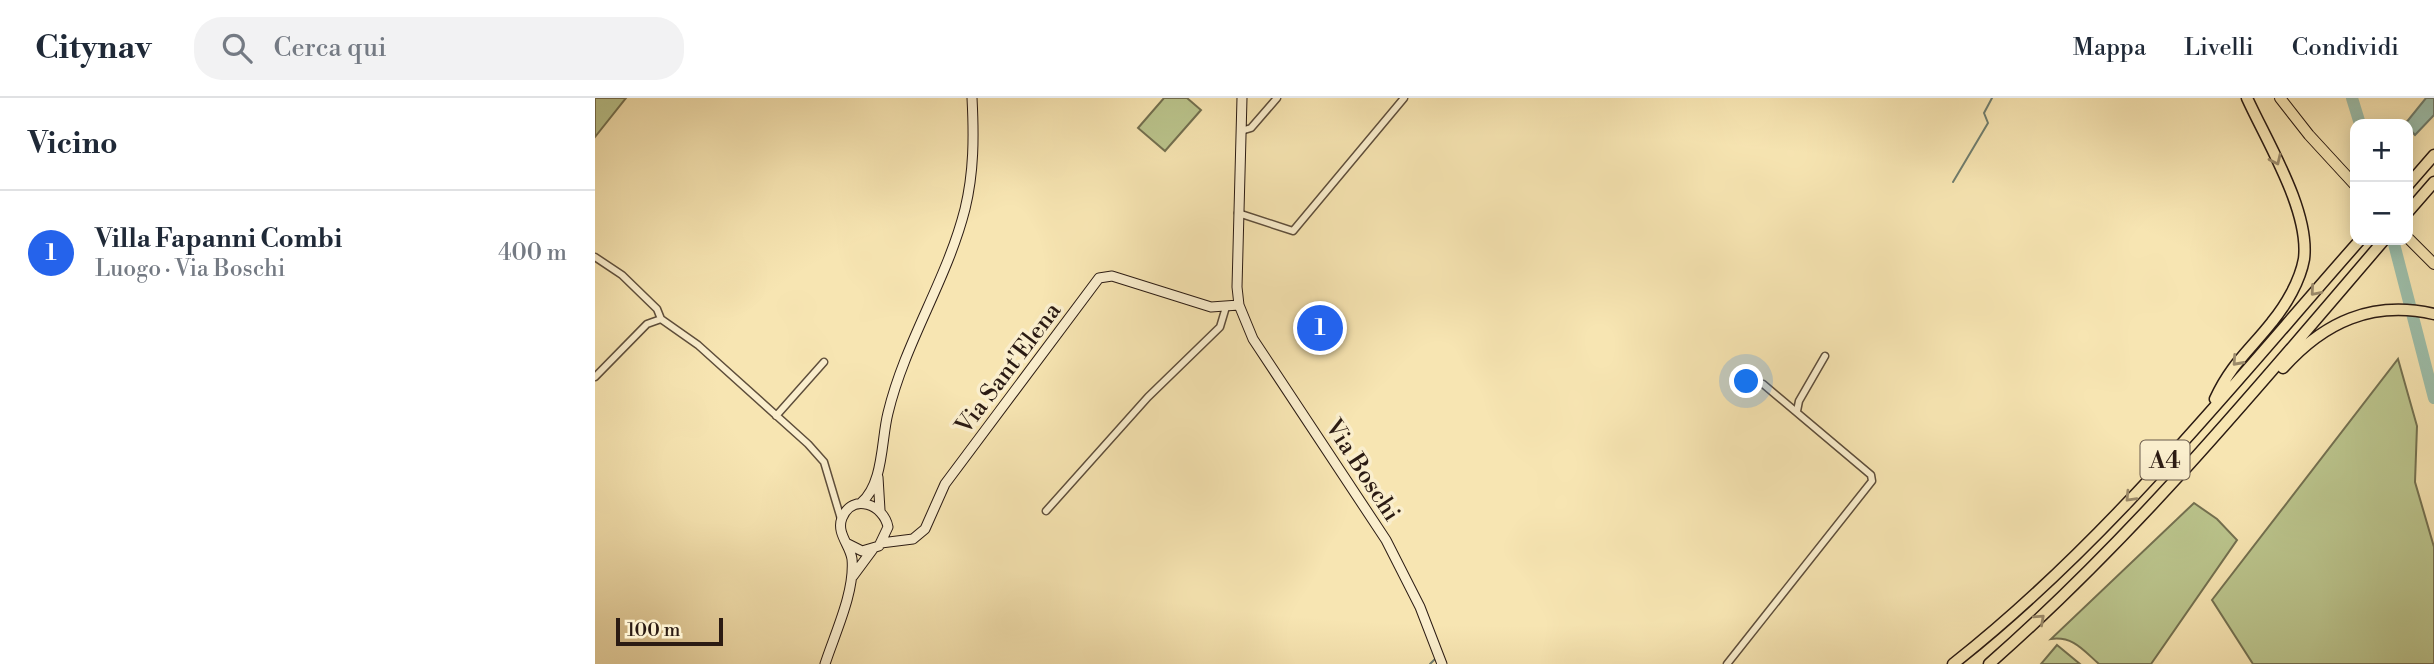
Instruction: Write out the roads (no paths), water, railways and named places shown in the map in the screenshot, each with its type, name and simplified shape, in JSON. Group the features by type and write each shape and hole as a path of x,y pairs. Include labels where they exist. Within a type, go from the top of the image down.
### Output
{"highway":[{"path":"2210,409 2227,372 2282,308 2304,260 2304,237 2299,215 2247,98"},
{"path":"2411,182 2434,155"},
{"path":"2413,206 2434,182"},
{"name":"A4","path":"1953,664 2024,604 2077,554 2356,245"},
{"name":"A4","path":"1989,664 2088,575 2226,424 2380,245"},
{"path":"2226,424 2320,333 2357,314 2391,309 2434,314"}],"main road":[{"path":"825,664 852,578 852,559 840,530 841,519 867,496 878,469 888,412 907,355 947,262 965,210 973,168 972,98"},
{"name":"Via Boschi","path":"1242,98 1238,212 1239,305 1252,339 1389,546 1420,607 1442,664"},
{"path":"2280,98 2309,135 2352,182"},
{"path":"2413,243 2434,264"},
{"name":"Via Sant'Elena","path":"906,540 916,538 925,529 945,484 1099,278 1112,276 1211,307 1226,307"},
{"path":"1226,307 1239,305"},
{"path":"878,469 880,510 894,535 906,540"},
{"path":"858,504 880,510"},
{"path":"852,578 873,549 881,543 888,527"},
{"path":"881,543 906,540"},
{"path":"846,543 859,550 873,549"}],"street":[{"path":"1241,131 1251,128 1276,98"},
{"path":"1238,212 1293,231 1404,98"},
{"path":"595,257 633,285 657,309 661,319 683,332 824,462 841,519"},
{"path":"1046,511 1148,397 1220,327 1226,307"},
{"path":"595,377 647,324 661,319"},
{"path":"1797,411 1799,401 1825,356"},
{"path":"776,416 824,362"},
{"path":"1727,664 1872,481 1871,475 1763,384"},
{"path":"834,493 843,503 858,504"}],"waterway":[{"path":"1953,182 1988,123 1984,113 1992,98"},
{"path":"2352,98 2358,119"},
{"path":"2394,245 2434,398"},
{"path":"1430,664 1435,659"}],"place":[{"name":"Villa Fapanni Combi","path":"1320,328"}]}
